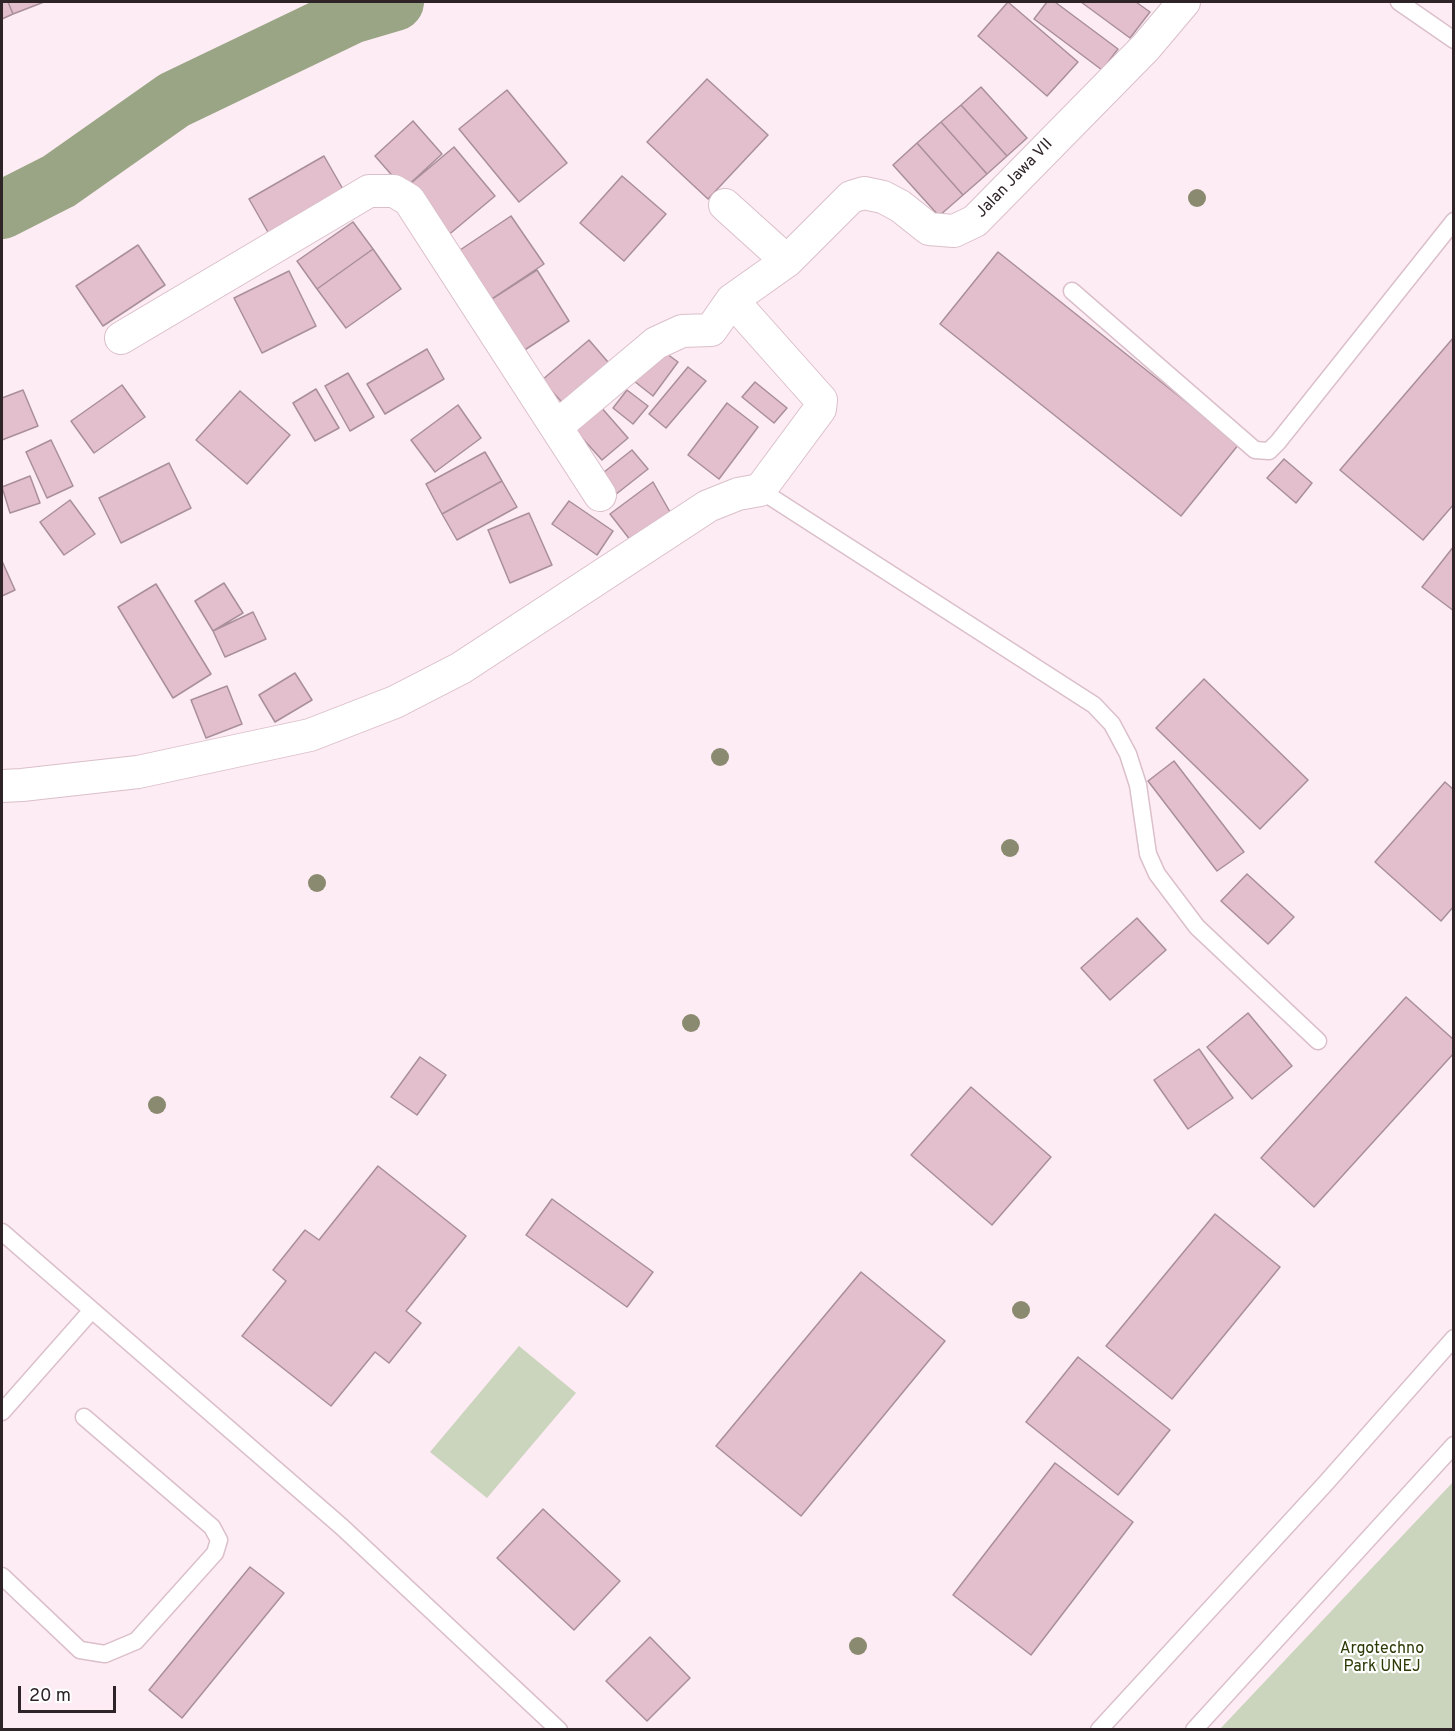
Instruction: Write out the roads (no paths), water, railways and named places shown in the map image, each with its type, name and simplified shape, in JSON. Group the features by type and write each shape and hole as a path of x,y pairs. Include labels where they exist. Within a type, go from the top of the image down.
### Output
{"street":[{"name":"Jalan Jawa VII","path":"555,427 656,343 682,331 711,330 732,300 787,261 851,197 858,194 873,194 883,197 900,206 929,230 954,231 975,221 1146,47 1184,2"},
{"path":"121,338 369,191 394,191 409,200 600,495"},
{"path":"724,205 787,261"},
{"path":"2,786 138,772 310,735 394,702 461,668 708,506 738,494 760,490 820,409 820,400 732,300"}],"lane":[{"path":"1399,2 1454,40"},
{"path":"1072,291 1255,450 1269,451 1454,221"},
{"path":"760,490 1094,705 1112,724 1128,754 1138,785 1148,854 1161,881 1197,927 1318,1041"},
{"path":"2,1232 342,1527 559,1730"},
{"path":"2,1412 92,1310"},
{"path":"1099,1730 1454,1338"},
{"path":"2,1576 80,1650 105,1654 136,1641 215,1553 219,1540 212,1527 84,1417"},
{"path":"1194,1730 1454,1445"}],"waterway":[{"path":"2,210 59,181 174,100 351,15 395,2"}],"park label":[{"name":"Argotechno Park UNEJ","path":"1382,1659"}]}
